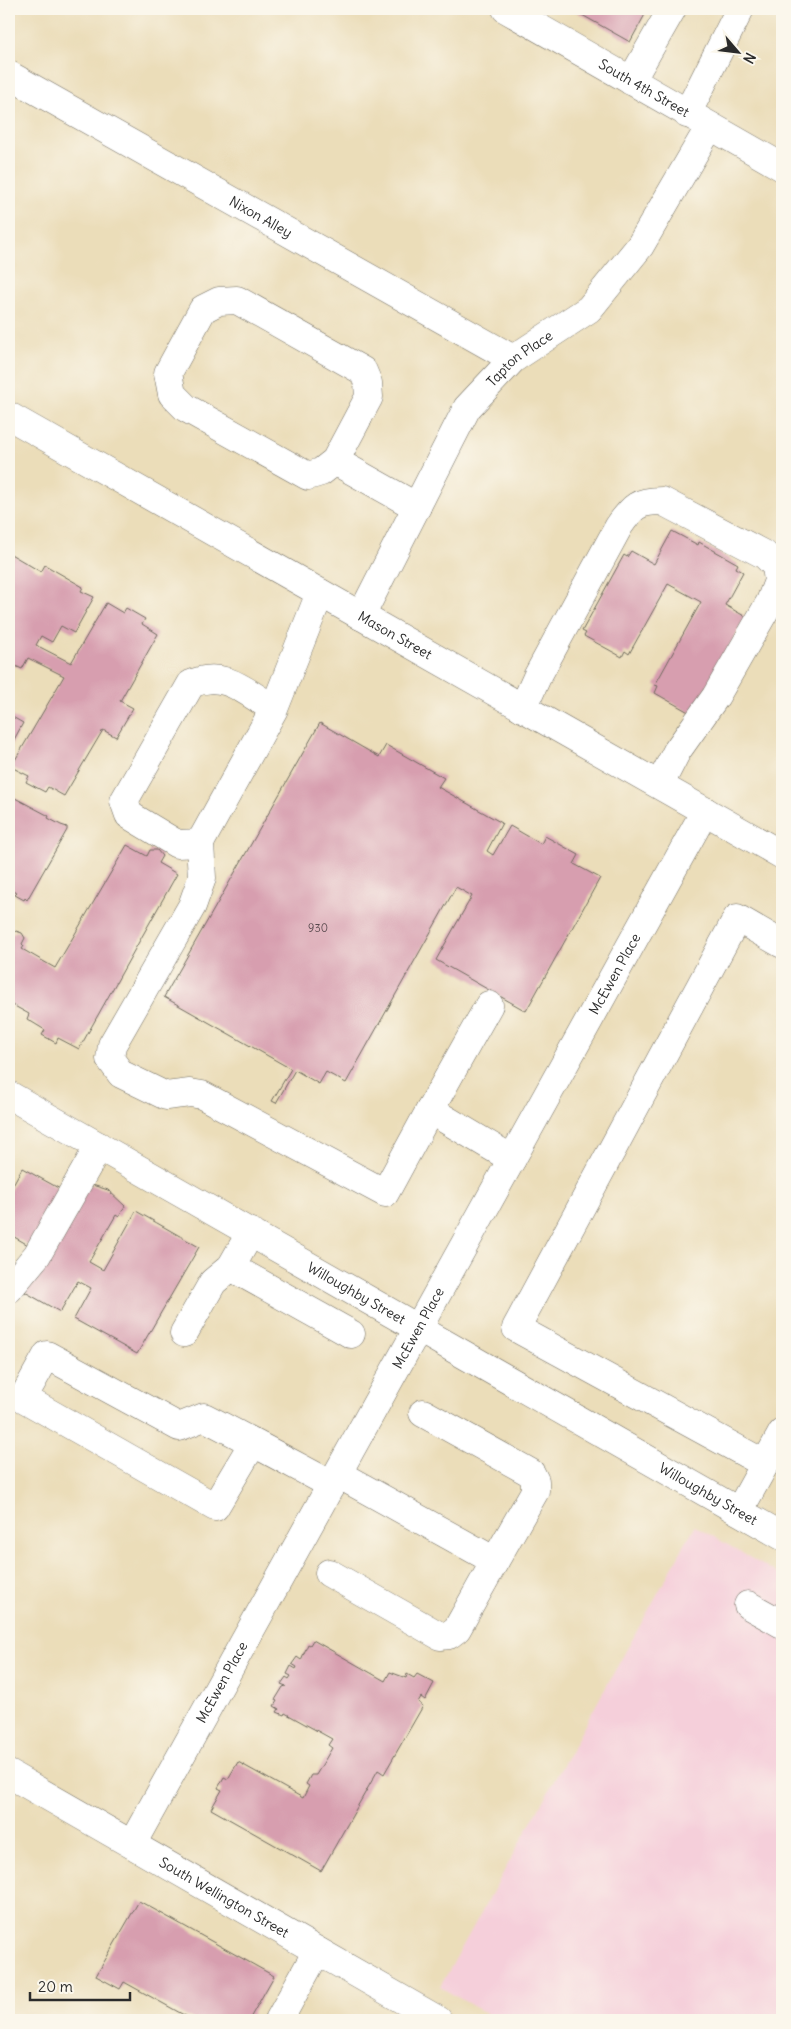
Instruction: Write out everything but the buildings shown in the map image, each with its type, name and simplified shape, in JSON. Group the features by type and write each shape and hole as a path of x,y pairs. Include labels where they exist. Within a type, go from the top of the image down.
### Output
{"street":[{"name":"South 4th Street","path":"506,9 782,167"},
{"path":"631,81 672,9"},
{"name":"Tapton Place","path":"361,616 467,408 513,359 589,309 640,246 698,120 740,9"},
{"name":"Nixon Alley","path":"9,75 513,359"},
{"path":"237,300 362,371 368,383 369,397 336,461 321,472 308,476 186,408 172,394 168,373 203,309 219,301 237,300"},
{"name":"Mason Street","path":"9,416 782,855"},
{"path":"336,461 417,508"},
{"path":"523,708 537,677 619,526 630,510 644,502 662,501 765,555 776,566 778,581 770,602 716,696 677,751 660,784"},
{"path":"320,593 274,710 200,843 202,878 192,906 112,1045 110,1059 121,1074 166,1096 190,1093 202,1095 385,1193 489,1005"},
{"path":"200,843 177,844 130,815 124,801 191,684 204,678 230,682 274,710"},
{"name":"McEwen Place","path":"132,1844 705,811"},
{"path":"765,1464 516,1328 737,918 782,944"},
{"name":"Willoughby Street","path":"9,1095 782,1536"},
{"path":"430,1110 512,1159"},
{"path":"9,1289 37,1255 99,1146"},
{"path":"184,1333 213,1282 231,1267 250,1232"},
{"path":"231,1267 351,1334"},
{"path":"254,1443 215,1507 23,1398 48,1356 178,1427 204,1416 254,1443 335,1479 495,1561"},
{"path":"329,1573 440,1636 449,1635 457,1629 535,1490 535,1481 531,1473 424,1412"},
{"path":"739,1511 782,1433"},
{"path":"748,1605 782,1624"},
{"name":"South Wellington Street","path":"9,1774 438,2020"},
{"path":"279,2020 317,1951"}],"shaded area":[{"path":"695,1526 782,1576 782,2020 497,2020 440,1987"}]}
